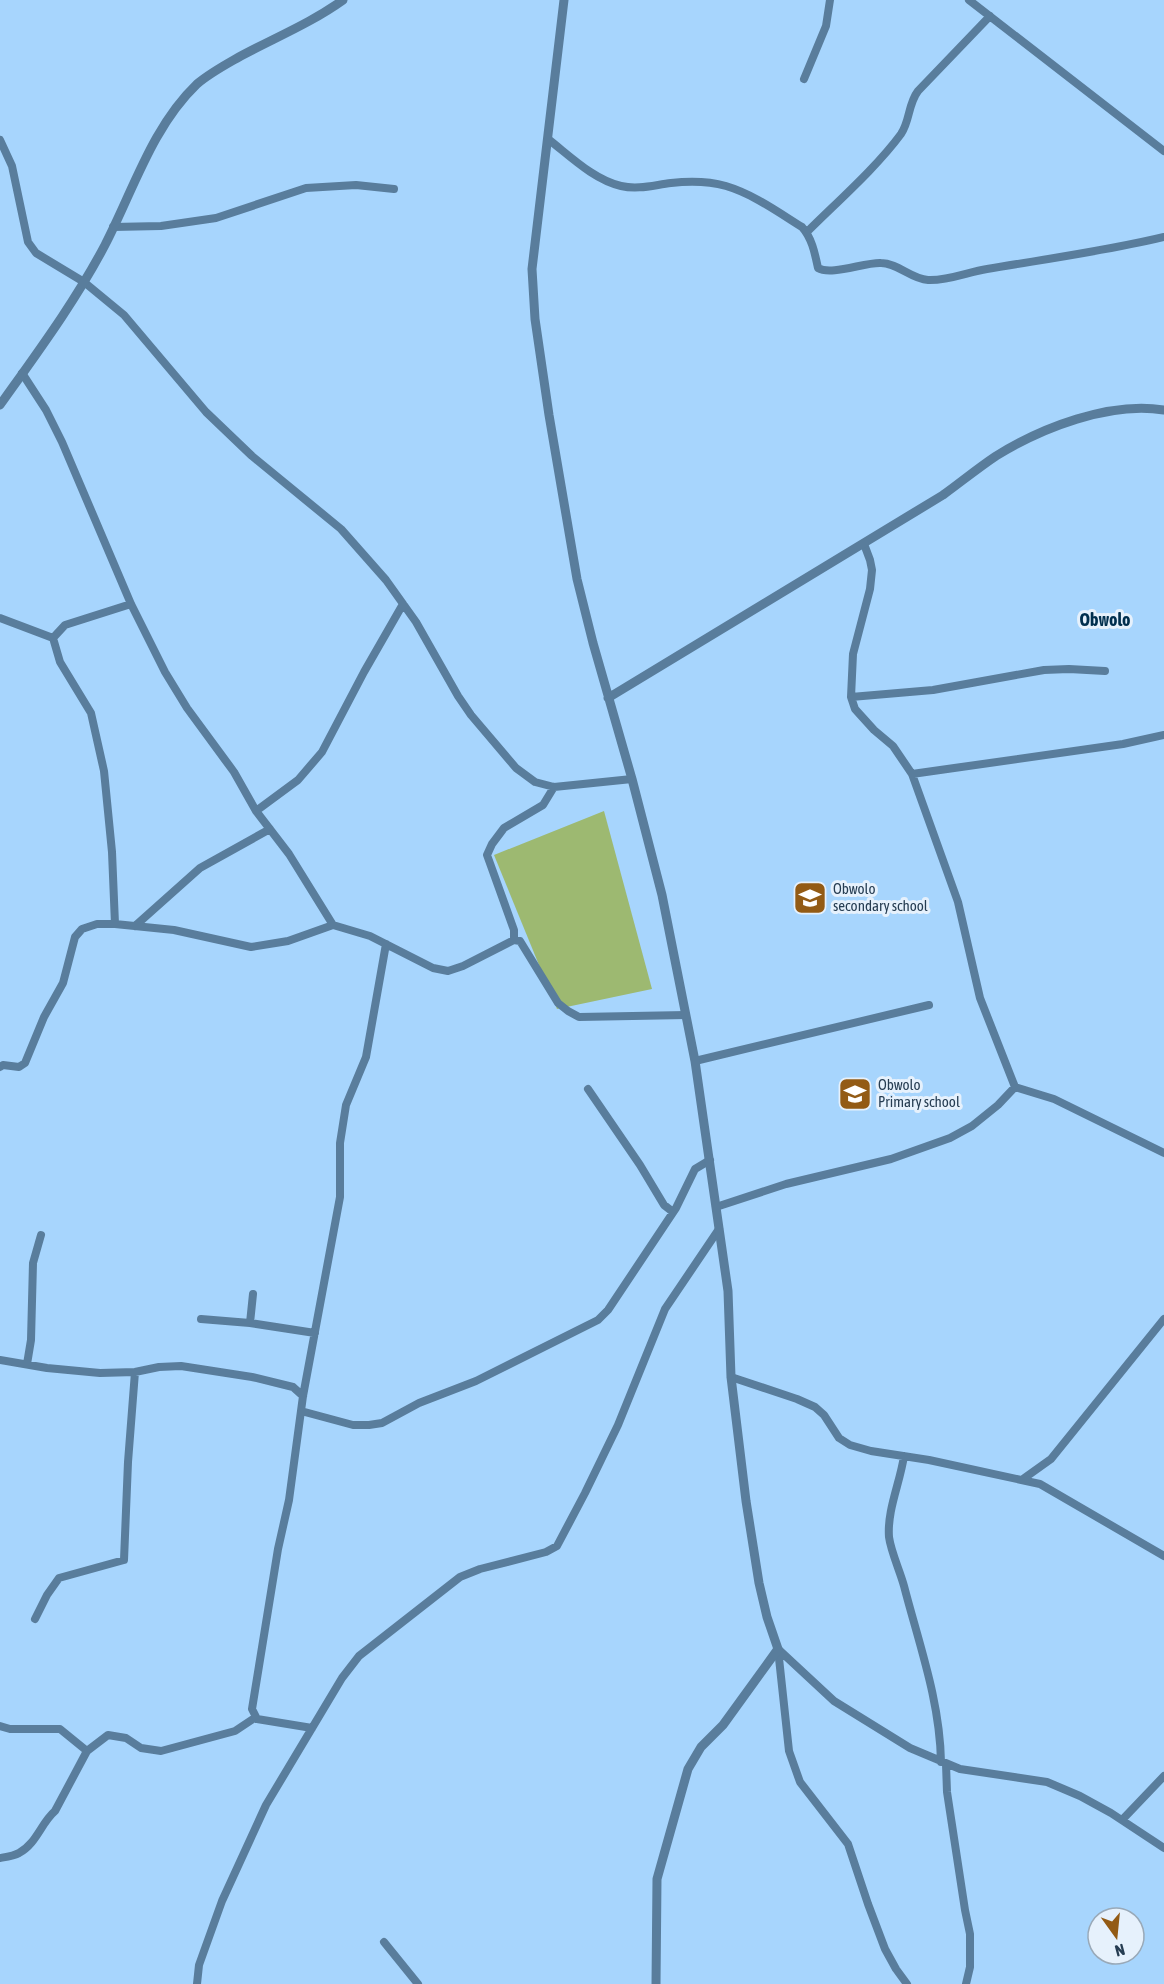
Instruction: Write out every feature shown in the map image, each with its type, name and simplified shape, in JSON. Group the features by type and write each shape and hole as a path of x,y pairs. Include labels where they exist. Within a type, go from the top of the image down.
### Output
{"street":[{"path":"0,405 68,309 113,227 159,134 177,107 197,85 215,70 324,14 343,0"},
{"path":"564,0 532,269 535,319 577,579 662,895 695,1061 728,1291 732,1377 746,1501 759,1583 778,1649 789,1751 800,1782 848,1844 885,1949 906,1984"},
{"path":"804,79 826,26 830,0"},
{"path":"969,0 1164,151"},
{"path":"807,232 885,153 905,127 913,98 990,16"},
{"path":"548,139 599,177 621,186 648,188 671,183 697,182 724,186 744,193 802,226 807,232 818,268 822,271 883,263 928,280 1097,252 1164,237"},
{"path":"0,140 12,166 31,248 84,282 124,315 213,418 252,456 341,529 404,604 458,696 516,768 535,782 554,787 632,779"},
{"path":"113,227 161,226 208,220 306,188 356,185 394,189"},
{"path":"22,373 46,410 62,442 131,604 165,672 187,708 234,772 256,811 289,854 333,925"},
{"path":"608,698 943,495 996,456 1035,436 1082,418 1122,409 1164,410"},
{"path":"864,544 872,570 870,589 853,654 851,697 855,709 892,746 912,774 958,902 980,998 1015,1087"},
{"path":"53,638 65,625 131,604"},
{"path":"256,811 298,780 322,752 364,672 404,604"},
{"path":"0,618 53,638"},
{"path":"53,638 60,662 91,713 105,783 112,852 115,924"},
{"path":"851,697 933,690 1044,670 1105,671"},
{"path":"912,774 1123,744 1164,735"},
{"path":"514,939 514,930 487,855 504,828 543,805 554,787"},
{"path":"135,926 200,868 270,828"},
{"path":"1,1066 20,1067 25,1063 44,1017 63,984 75,937 82,929 97,924 174,930 251,947 288,941 333,925 370,936 433,968 448,971 463,966 514,939 520,941 558,1003 579,1017 686,1015"},
{"path":"256,1717 252,1709 278,1549 289,1500 303,1396 340,1197 340,1143 346,1105 366,1057 386,944"},
{"path":"695,1061 929,1005"},
{"path":"1015,1087 1054,1100 1164,1153"},
{"path":"716,1207 786,1184 891,1159 950,1138 972,1126 998,1106 1015,1087"},
{"path":"588,1089 664,1204 673,1212"},
{"path":"301,1411 353,1425 382,1423 419,1403 476,1381 598,1320 608,1310 673,1212 695,1169 710,1160"},
{"path":"197,1984 199,1965 222,1901 266,1805 342,1678 359,1656 460,1577 480,1569 546,1552 557,1546 618,1425 665,1309 719,1229"},
{"path":"27,1364 31,1340 33,1263 41,1235"},
{"path":"250,1323 253,1294"},
{"path":"201,1319 250,1323 315,1334"},
{"path":"1023,1479 1051,1459 1164,1319"},
{"path":"0,1359 100,1373 135,1372 159,1367 181,1366 282,1384 293,1387 303,1396"},
{"path":"35,1620 47,1595 59,1578 124,1560 135,1372"},
{"path":"732,1377 815,1407 824,1415 839,1438 850,1445 1040,1484 1164,1556"},
{"path":"903,1455 901,1476 891,1511 890,1538 925,1658 937,1715 964,1910 970,1934 970,1967 966,1984"},
{"path":"778,1649 834,1701 910,1748 960,1769 1047,1782 1080,1796 1164,1848"},
{"path":"656,1984 657,1879 688,1769 701,1747 723,1725 778,1649"},
{"path":"0,1858 19,1853 34,1840 55,1811 87,1751 108,1736 126,1738 141,1748 161,1751 235,1731 256,1717 312,1728"},
{"path":"0,1726 10,1729 60,1729 87,1751"},
{"path":"1122,1820 1164,1776"},
{"path":"384,1942 418,1984"}],"green space":[{"path":"604,811 652,989 557,1009 494,855"}],"place":[{"name":"Obwolo secondary school","path":"810,898"},
{"name":"Obwolo Primary school","path":"855,1094"}],"district":[{"name":"Obwolo","path":"1105,620"}]}
